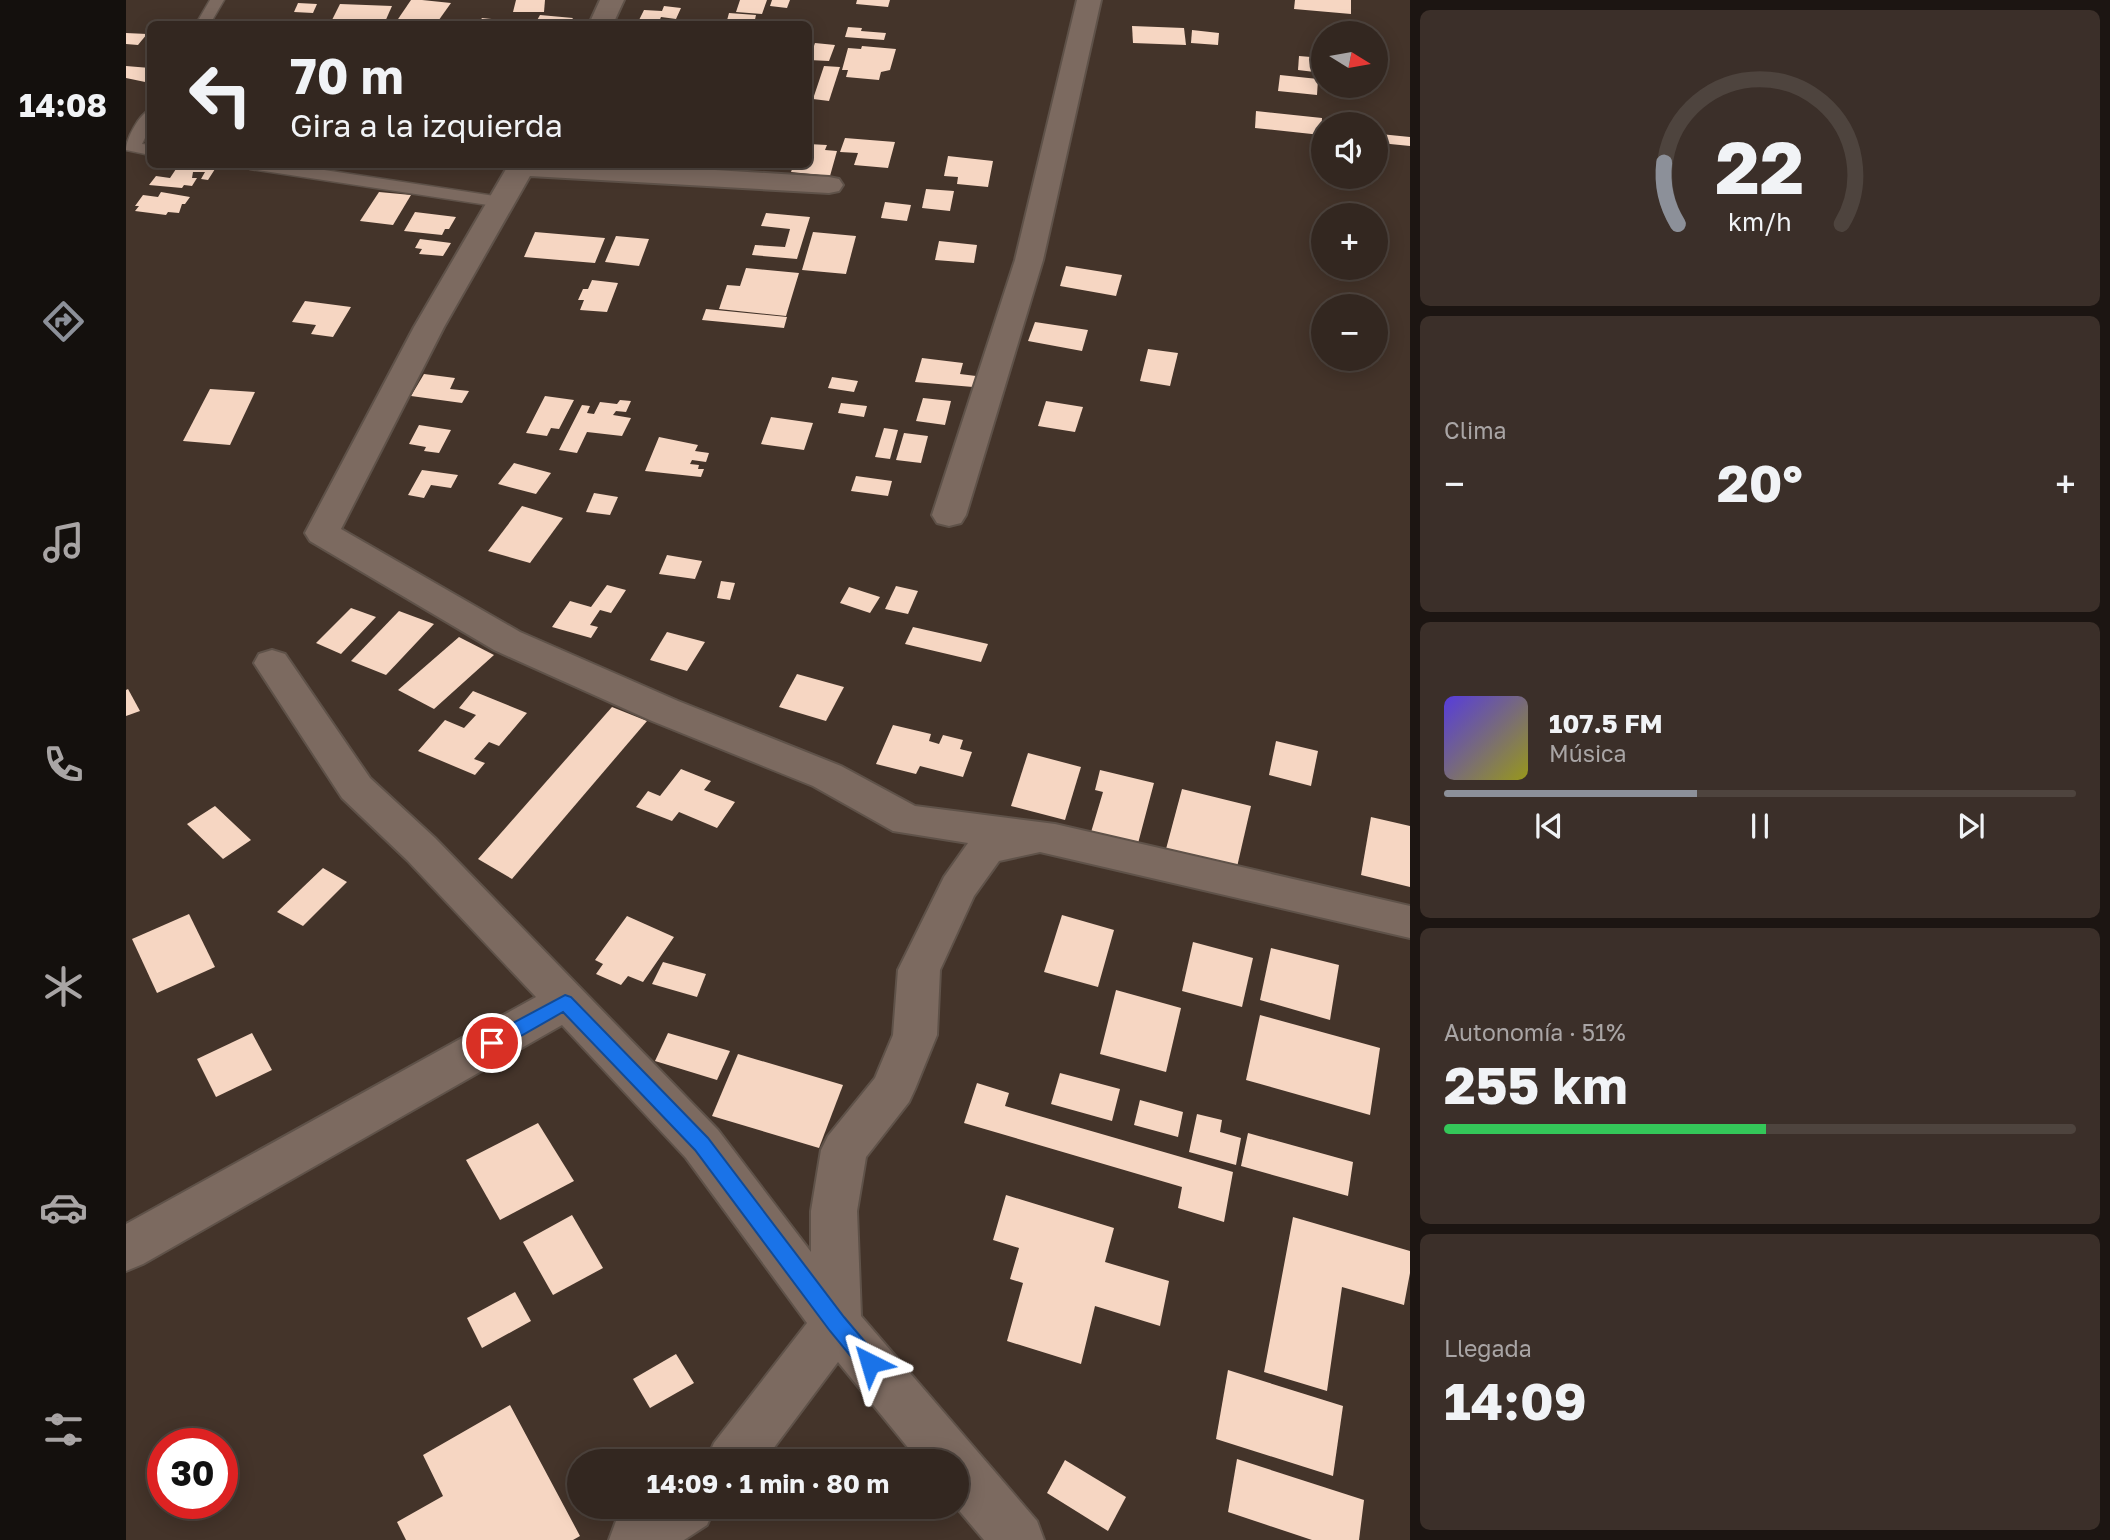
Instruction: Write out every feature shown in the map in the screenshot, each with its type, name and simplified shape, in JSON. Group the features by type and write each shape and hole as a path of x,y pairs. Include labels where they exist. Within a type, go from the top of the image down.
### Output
{"street":[{"path":"602,21 611,0"},
{"path":"949,515 1029,260 1089,0"},
{"path":"521,168 429,327 322,533 507,641 665,711 827,776 906,820 1055,839 1410,922"},
{"path":"554,168 829,185"},
{"path":"272,663 356,788 421,849 702,1144 837,1324 942,1449"},
{"path":"741,1449 837,1324 834,1211 844,1150 893,1089 915,1035 919,970 958,888 987,847 1055,839"},
{"path":"126,1249 565,1002"},
{"path":"969,1482 1018,1540"},
{"path":"635,1540 669,1519"}],"lane":[{"path":"205,21 217,0"},
{"path":"147,120 132,147 147,150"},
{"path":"276,168 501,202"}],"building":[{"path":"411,0 451,3 438,21 397,21"},
{"path":"516,0 545,0 544,12 513,12"},
{"path":"740,0 767,0 762,14 736,12"},
{"path":"772,0 790,0 787,8 770,6"},
{"path":"857,0 890,0 888,7 856,4"},
{"path":"1295,0 1351,0 1351,14 1294,9"},
{"path":"298,3 317,4 313,13 294,12"},
{"path":"340,4 392,6 385,21 332,21"},
{"path":"664,6 681,8 676,19 661,17 659,21 638,21 644,10 662,11"},
{"path":"729,13 756,15 755,21 727,21"},
{"path":"540,15 573,18 571,21 537,21"},
{"path":"482,18 501,20 500,21 480,21"},
{"path":"1132,26 1184,28 1186,45 1133,43"},
{"path":"848,27 886,33 884,40 845,37"},
{"path":"1192,30 1219,33 1218,45 1191,43"},
{"path":"126,33 147,34 138,45 126,44"},
{"path":"815,43 835,45 829,61 812,60"},
{"path":"862,46 896,49 890,70 881,72 879,80 846,77 848,70 842,70 848,48 861,49"},
{"path":"1299,56 1311,57 1311,72 1298,70"},
{"path":"126,66 147,68 147,82 126,78"},
{"path":"824,66 840,67 829,101 813,99"},
{"path":"1280,75 1311,78 1311,94 1278,91"},
{"path":"1256,111 1311,117 1311,134 1255,128"},
{"path":"1388,135 1410,137 1410,146 1388,144"},
{"path":"845,138 895,142 888,168 854,165 858,153 840,152"},
{"path":"812,144 827,145 825,150 837,151 830,176 791,172 792,168 812,168"},
{"path":"948,156 993,161 988,187 957,184 958,177 944,176"},
{"path":"177,168 215,169 208,180 201,179 205,172 193,172 192,178 197,178 192,186 184,185 182,188 149,185 156,176 170,178"},
{"path":"926,189 954,191 950,211 922,208"},
{"path":"161,192 190,197 182,204 179,213 168,212 166,215 135,211 139,206 135,206 143,195 158,197"},
{"path":"379,192 411,195 393,225 360,221"},
{"path":"885,202 911,205 907,221 881,218"},
{"path":"415,212 456,217 442,235 404,231"},
{"path":"766,213 810,217 797,259 752,255 755,245 785,247 790,229 761,226"},
{"path":"535,232 605,238 595,263 524,257"},
{"path":"813,232 856,236 846,274 802,270"},
{"path":"616,236 649,239 639,266 605,262"},
{"path":"420,239 451,243 443,256 419,254 422,249 415,248"},
{"path":"939,241 977,245 974,263 935,260"},
{"path":"1066,266 1122,275 1116,296 1060,286"},
{"path":"746,268 799,273 786,316 719,309 727,285 740,286"},
{"path":"592,280 618,283 607,312 580,310 584,300 578,300 583,289 588,289"},
{"path":"305,301 351,307 333,337 311,334 316,325 292,322"},
{"path":"706,309 787,317 784,328 702,320"},
{"path":"1035,322 1088,330 1082,351 1028,341"},
{"path":"1148,349 1178,353 1170,386 1140,381"},
{"path":"922,358 963,363 960,374 976,376 973,387 915,382"},
{"path":"424,374 455,378 450,389 469,391 462,403 411,396"},
{"path":"832,377 858,381 854,392 828,388"},
{"path":"210,389 255,392 230,445 183,441"},
{"path":"545,396 574,400 559,429 551,428 547,436 526,433"},
{"path":"923,398 951,401 945,425 916,421"},
{"path":"620,400 631,401 626,412 616,411 613,415 631,418 622,436 587,432 577,453 559,450 582,405 590,406 587,413 594,414 600,402 617,404"},
{"path":"1046,401 1083,407 1075,432 1038,426"},
{"path":"841,403 867,406 864,417 838,413"},
{"path":"771,417 813,423 804,450 761,444"},
{"path":"419,425 451,430 439,453 424,451 426,447 409,444"},
{"path":"884,428 898,430 890,459 875,457"},
{"path":"904,433 928,436 921,463 896,460"},
{"path":"659,437 698,445 695,451 709,453 706,462 692,460 690,464 704,469 701,477 645,471"},
{"path":"514,463 551,473 536,494 498,484"},
{"path":"422,470 458,475 451,488 431,485 424,498 408,495"},
{"path":"856,476 892,481 888,496 851,491"},
{"path":"594,493 618,497 610,515 586,512"},
{"path":"522,506 563,518 530,563 488,551"},
{"path":"667,555 702,561 695,579 659,574"},
{"path":"721,581 735,583 730,600 717,598"},
{"path":"607,585 626,590 611,613 600,610 590,625 598,627 591,638 552,627 570,601 591,607"},
{"path":"896,586 918,591 908,614 885,609"},
{"path":"849,587 880,597 870,613 840,603"},
{"path":"351,608 376,617 341,654 316,643"},
{"path":"399,611 434,624 386,675 351,661"},
{"path":"913,627 988,644 981,662 905,644"},
{"path":"667,632 705,642 687,671 650,660"},
{"path":"459,637 494,655 434,709 398,690"},
{"path":"797,674 844,687 826,721 779,707"},
{"path":"128,689 140,711 126,716 126,690"},
{"path":"473,691 527,713 499,746 489,742 474,759 485,763 475,775 418,751 445,720 464,728 476,715 459,708"},
{"path":"612,707 647,721 512,879 478,859"},
{"path":"893,725 931,734 929,741 939,744 943,735 963,740 960,749 972,752 963,777 920,766 916,774 876,764"},
{"path":"1276,741 1318,751 1311,786 1269,775"},
{"path":"1028,753 1081,767 1065,820 1011,806"},
{"path":"681,769 711,781 704,790 735,802 717,828 679,812 672,821 636,807 648,791 660,796"},
{"path":"1100,770 1154,783 1136,851 1089,839 1103,792 1095,790"},
{"path":"1182,789 1251,806 1237,867 1166,849"},
{"path":"215,806 251,840 223,859 187,824"},
{"path":"1371,817 1410,826 1410,887 1361,875"},
{"path":"323,868 347,882 303,926 277,912"},
{"path":"189,914 215,967 157,993 132,939"},
{"path":"1062,915 1114,930 1098,987 1044,972"},
{"path":"627,916 674,937 643,982 628,976 621,985 596,974 603,964 595,960"},
{"path":"1193,942 1253,958 1242,1007 1182,991"},
{"path":"1271,948 1339,965 1330,1020 1260,1000"},
{"path":"663,962 706,974 697,997 652,984"},
{"path":"1116,990 1181,1008 1166,1072 1100,1054"},
{"path":"1260,1015 1380,1048 1370,1115 1246,1080"},
{"path":"252,1033 272,1070 216,1097 197,1059"},
{"path":"668,1033 730,1051 717,1080 655,1061"},
{"path":"738,1054 843,1085 819,1148 712,1116"},
{"path":"1060,1073 1120,1089 1112,1121 1051,1104"},
{"path":"977,1083 1009,1093 1005,1106 1233,1172 1224,1222 1178,1208 1182,1187 964,1123"},
{"path":"1140,1100 1183,1112 1178,1137 1134,1125"},
{"path":"1197,1114 1222,1120 1220,1132 1241,1138 1236,1165 1189,1152"},
{"path":"538,1123 574,1181 500,1220 466,1160"},
{"path":"1248,1133 1353,1162 1348,1196 1241,1166"},
{"path":"1006,1195 1114,1228 1105,1262 1169,1281 1160,1326 1095,1306 1081,1364 1007,1341 1023,1283 1010,1279 1019,1248 993,1240"},
{"path":"572,1215 603,1268 553,1295 523,1242"},
{"path":"1293,1217 1410,1251 1410,1273 1404,1305 1342,1287 1327,1391 1264,1372"},
{"path":"515,1292 531,1321 482,1348 467,1318"},
{"path":"676,1354 694,1383 650,1408 633,1379"},
{"path":"1228,1370 1343,1406 1333,1476 1216,1439"},
{"path":"510,1405 567,1512 567,1519 571,1519 580,1536 573,1540 406,1540 397,1522 443,1496 423,1455"},
{"path":"1237,1459 1364,1500 1359,1540 1312,1540 1228,1512"},
{"path":"1065,1460 1126,1497 1108,1531 1047,1493"}],"route":[{"path":"492,1043 565,1002 702,1144 837,1324 870,1363"}]}
